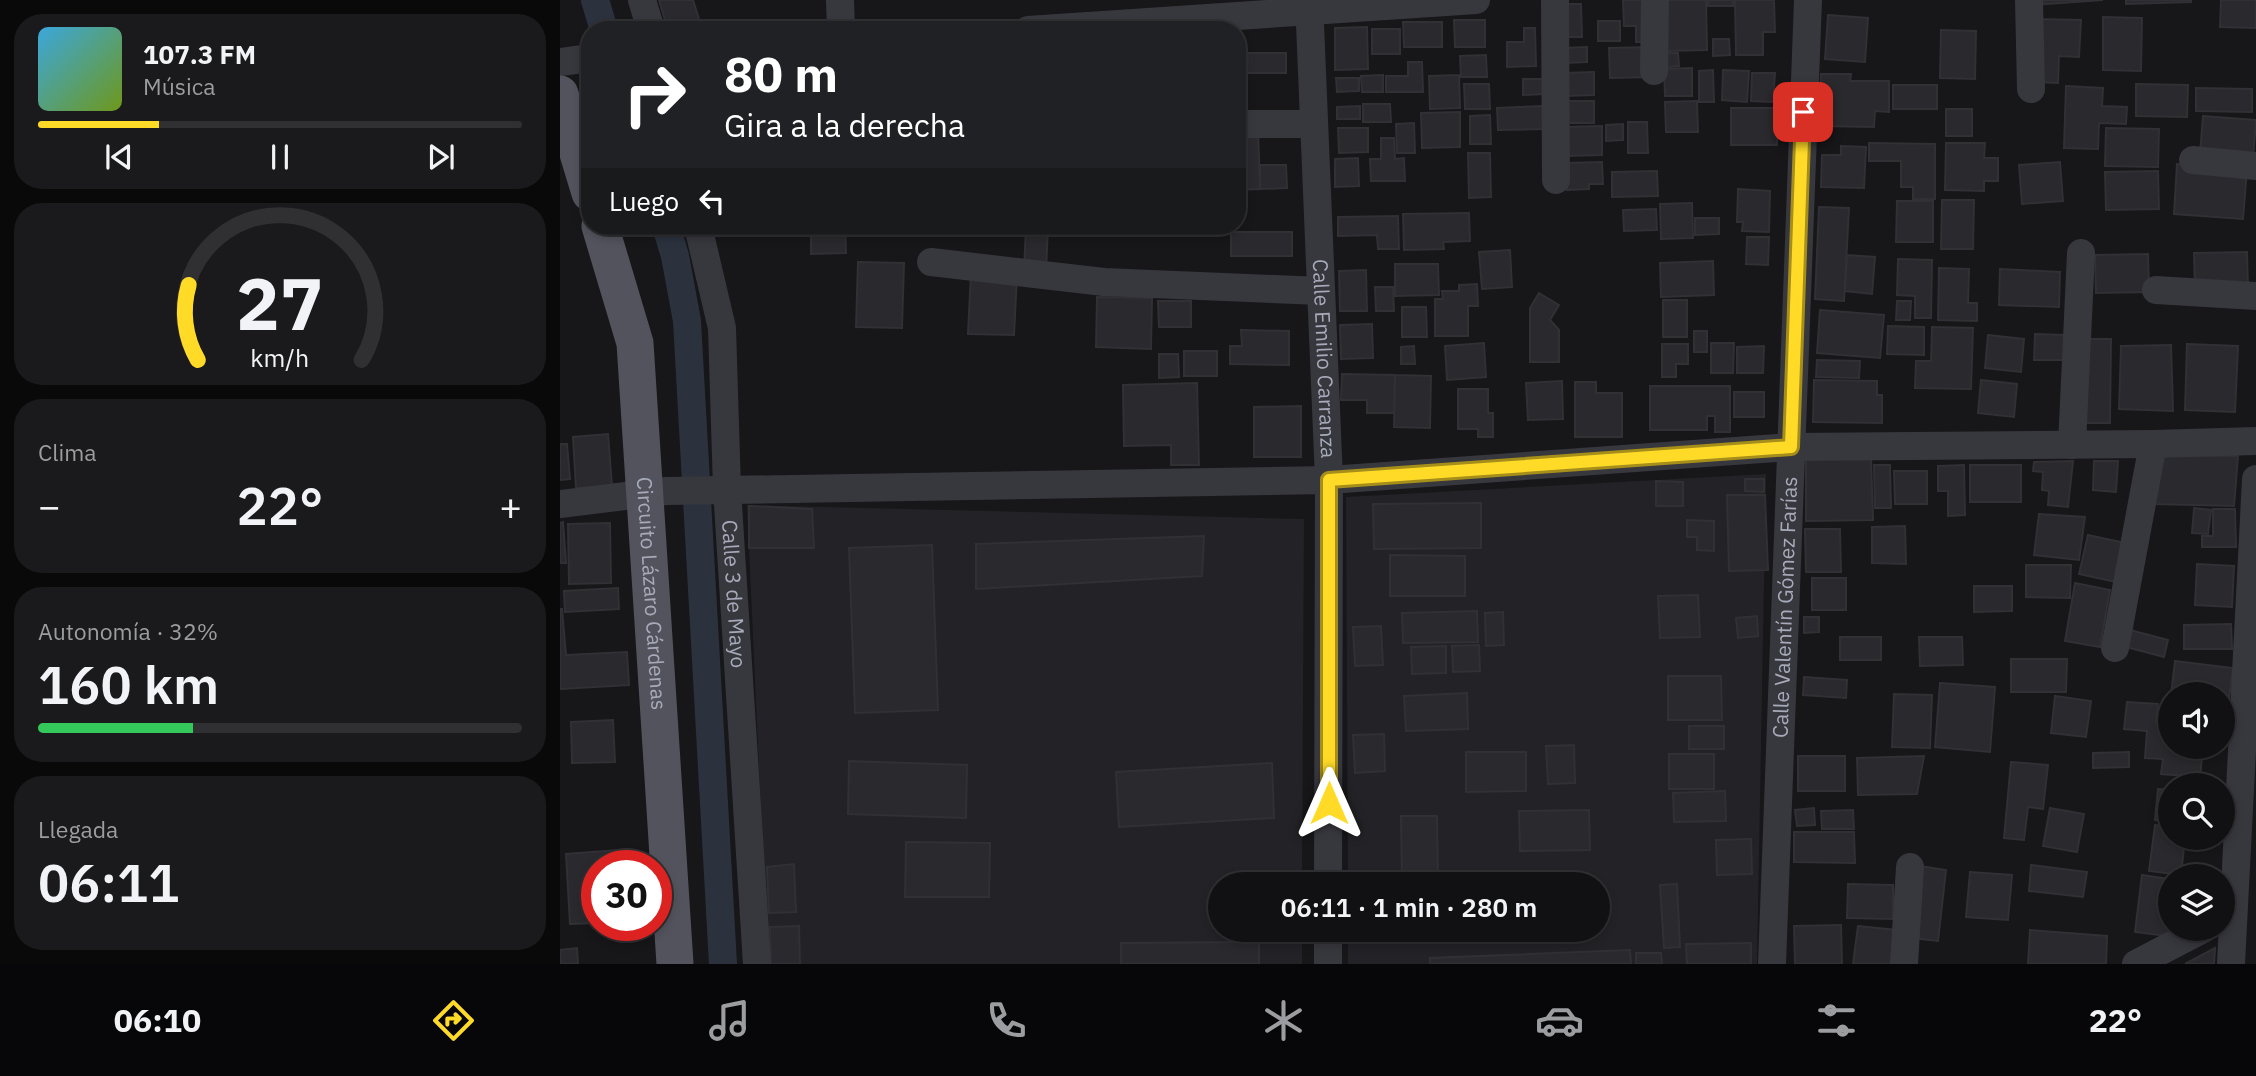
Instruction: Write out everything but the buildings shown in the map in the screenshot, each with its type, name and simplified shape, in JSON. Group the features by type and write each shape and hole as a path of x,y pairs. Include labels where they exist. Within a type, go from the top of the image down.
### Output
{"main road":[{"path":"560,94 581,163"},
{"name":"Circuito Lázaro Cárdenas","path":"603,235 635,343 655,491 675,964"}],"street":[{"path":"642,0 648,21"},
{"path":"839,0 840,21"},
{"path":"1133,21 1309,6 1476,0"},
{"path":"1555,0 1556,180"},
{"path":"1654,71 1655,0"},
{"name":"Calle Valentín Gómez Farías","path":"1772,964 1808,0"},
{"path":"2029,0 2031,89"},
{"name":"Calle Emilio Carranza","path":"1309,6 1329,480 1328,872"},
{"path":"560,62 581,59"},
{"path":"1246,124 1314,124"},
{"path":"2193,160 2256,166"},
{"name":"Calle 3 de Mayo","path":"700,235 722,328 721,489 757,964"},
{"path":"2072,445 2081,253"},
{"path":"931,262 1104,282 1321,291"},
{"path":"2156,290 2256,296"},
{"path":"560,504 655,491 1329,480 1791,447 2256,441"},
{"path":"2115,648 2153,444"},
{"path":"2231,964 2238,912 2256,479"},
{"path":"1904,964 1910,867"},
{"path":"2136,964 2180,941"},
{"path":"1328,942 1328,964"}],"shaded area":[{"path":"1766,474 1757,964 1348,964 1348,942 1610,942 1610,872 1348,872 1346,497"},
{"path":"747,505 1304,519 1302,872 1208,872 1208,942 1302,942 1302,964 768,964"}],"waterway":[{"path":"595,0 601,21"},
{"path":"669,235 687,321 723,964"}],"route":[{"path":"1329,803 1329,480 1791,447 1803,112"}]}
